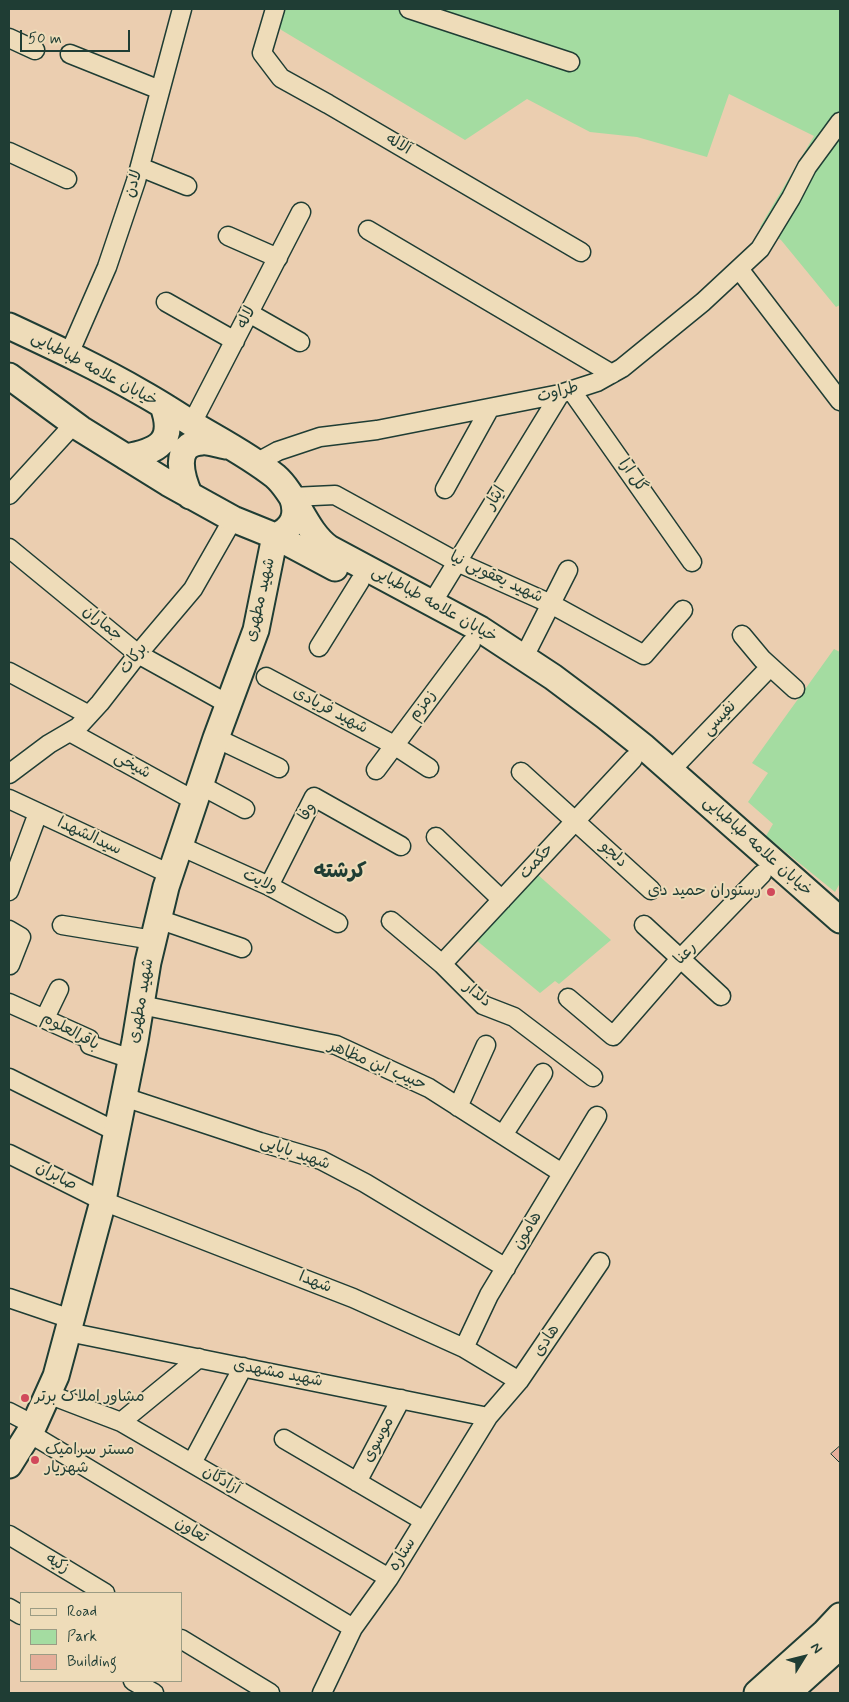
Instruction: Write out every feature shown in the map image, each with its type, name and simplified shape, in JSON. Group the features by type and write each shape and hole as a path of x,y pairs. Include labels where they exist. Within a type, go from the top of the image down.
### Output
{"street":[{"name":"لادن","path":"69,354 107,267 140,167 182,9"},
{"name":"آلاله","path":"275,9 262,53 281,78 581,252"},
{"path":"409,9 570,62"},
{"path":"9,38 35,50"},
{"path":"70,54 160,90"},
{"name":"طراوت","path":"256,463 278,451 320,437 377,430 565,392 597,382 612,374 690,314 760,248 791,198 807,167 840,122"},
{"path":"9,152 67,179"},
{"path":"140,167 187,186"},
{"name":"لاله","path":"192,424 301,212"},
{"path":"368,230 612,374"},
{"path":"228,236 278,258"},
{"path":"738,269 840,401"},
{"path":"166,302 235,341"},
{"path":"250,313 300,342"},
{"name":"خیابان علامه طباطبایی","path":"9,326 69,354 142,393 233,447 276,477 306,518 313,533 329,548 605,716 638,753 768,868 840,940"},
{"name":"خیابان علامه طباطبایی","path":"9,376 74,424 190,496 233,519 275,536 360,581 428,610"},
{"name":"ایثار","path":"428,610 565,392"},
{"name":"گل ارا","path":"565,392 692,562"},
{"path":"126,457 153,450 161,443 168,428 163,406"},
{"path":"445,489 490,408"},
{"path":"9,495 74,424"},
{"path":"190,496 183,482 181,464 186,450 191,444 203,441 233,447"},
{"name":"شهید یعقوبی نیا","path":"292,497 335,495 457,562 551,604 644,655 682,610"},
{"path":"275,536 284,532 291,525 295,516 295,506 292,497"},
{"name":"برکات","path":"9,774 49,744 78,727 100,703 138,654 193,589 233,519"},
{"name":"شهید مطهری","path":"9,1465 32,1429 56,1376 103,1201 156,930 170,874 216,738 256,630 275,536"},
{"name":"جماران","path":"9,548 138,654 228,704"},
{"path":"519,664 568,570"},
{"path":"319,647 360,581"},
{"path":"742,635 770,667 795,689"},
{"name":"زمزم","path":"376,770 475,636"},
{"name":"نفیسی","path":"666,777 770,667"},
{"path":"9,672 89,715"},
{"name":"شهید فریادی","path":"266,677 394,744 429,768"},
{"name":"شیخی","path":"70,732 197,793 245,809"},
{"path":"216,738 279,768"},
{"name":"حکمت","path":"442,964 638,753"},
{"name":"دلجو","path":"521,772 651,890"},
{"name":"وفا","path":"269,886 314,797 401,846"},
{"name":"سیدالشهدا","path":"9,800 170,874"},
{"path":"9,891 38,813"},
{"path":"436,836 502,900"},
{"name":"ولایت","path":"180,846 269,886 338,922"},
{"name":"خیابان علامه طباطبایی","path":"768,868 839,915"},
{"name":"رعنا","path":"568,998 614,1036 680,959 768,868"},
{"name":"دلدار","path":"391,921 442,964 483,1005 514,1017 593,1077"},
{"path":"62,925 156,930 242,948"},
{"path":"644,926 721,996"},
{"path":"9,930 22,937 10,965"},
{"path":"45,1018 59,989"},
{"name":"باقرالعلوم","path":"9,1003 90,1039 90,1045 131,1059"},
{"name":"حبیب ابن مظاهر","path":"141,1005 336,1045 429,1088 562,1173"},
{"path":"458,1107 486,1045"},
{"path":"503,1135 543,1073"},
{"path":"9,1078 117,1132"},
{"name":"شهید بابایی","path":"124,1097 321,1160 365,1182 506,1268"},
{"name":"هامون","path":"464,1348 489,1295 597,1116"},
{"name":"صابران","path":"9,1154 103,1201"},
{"name":"شهدا","path":"103,1201 353,1298 464,1348 519,1382"},
{"name":"هادی","path":"488,1417 519,1382 600,1262"},
{"name":"شهید مشهدی","path":"9,1298 70,1325 199,1358 488,1417"},
{"path":"121,1422 199,1358"},
{"path":"192,1463 244,1367"},
{"name":"آزادگان","path":"48,1394 121,1422 389,1578"},
{"name":"موسوی","path":"357,1482 400,1399"},
{"name":"تعاون","path":"9,1412 32,1429 353,1628"},
{"name":"ستاره","path":"322,1693 353,1628 389,1578 488,1417"},
{"name":"موسوی","path":"284,1439 424,1521"},
{"name":"زکیه","path":"9,1535 103,1592"},
{"path":"9,1608 20,1614"},
{"path":"758,1693 826,1632 840,1616"},
{"path":"182,1641 270,1693"},
{"path":"788,1693 840,1646"},
{"path":"135,1682 154,1693"}],"green space":[{"path":"282,9 840,9 840,305 836,307 781,240 760,227 814,136 729,94 707,157 637,137 590,132 527,99 465,140 278,28"},
{"path":"834,649 840,652 840,883 835,892 766,836 773,824 748,802 768,773 752,763"},
{"path":"537,874 611,940 559,984 555,981 540,993 476,940"}],"building":[{"path":"840,1446 840,1463 831,1454"}],"place":[{"name":"رستوران حمید دی","path":"771,892"},
{"name":"مشاور املاک برتر","path":"25,1398"},
{"name":"مستر سرامیک شهریار","path":"35,1460"}],"district":[{"name":"کرشته","path":"340,873"}]}
